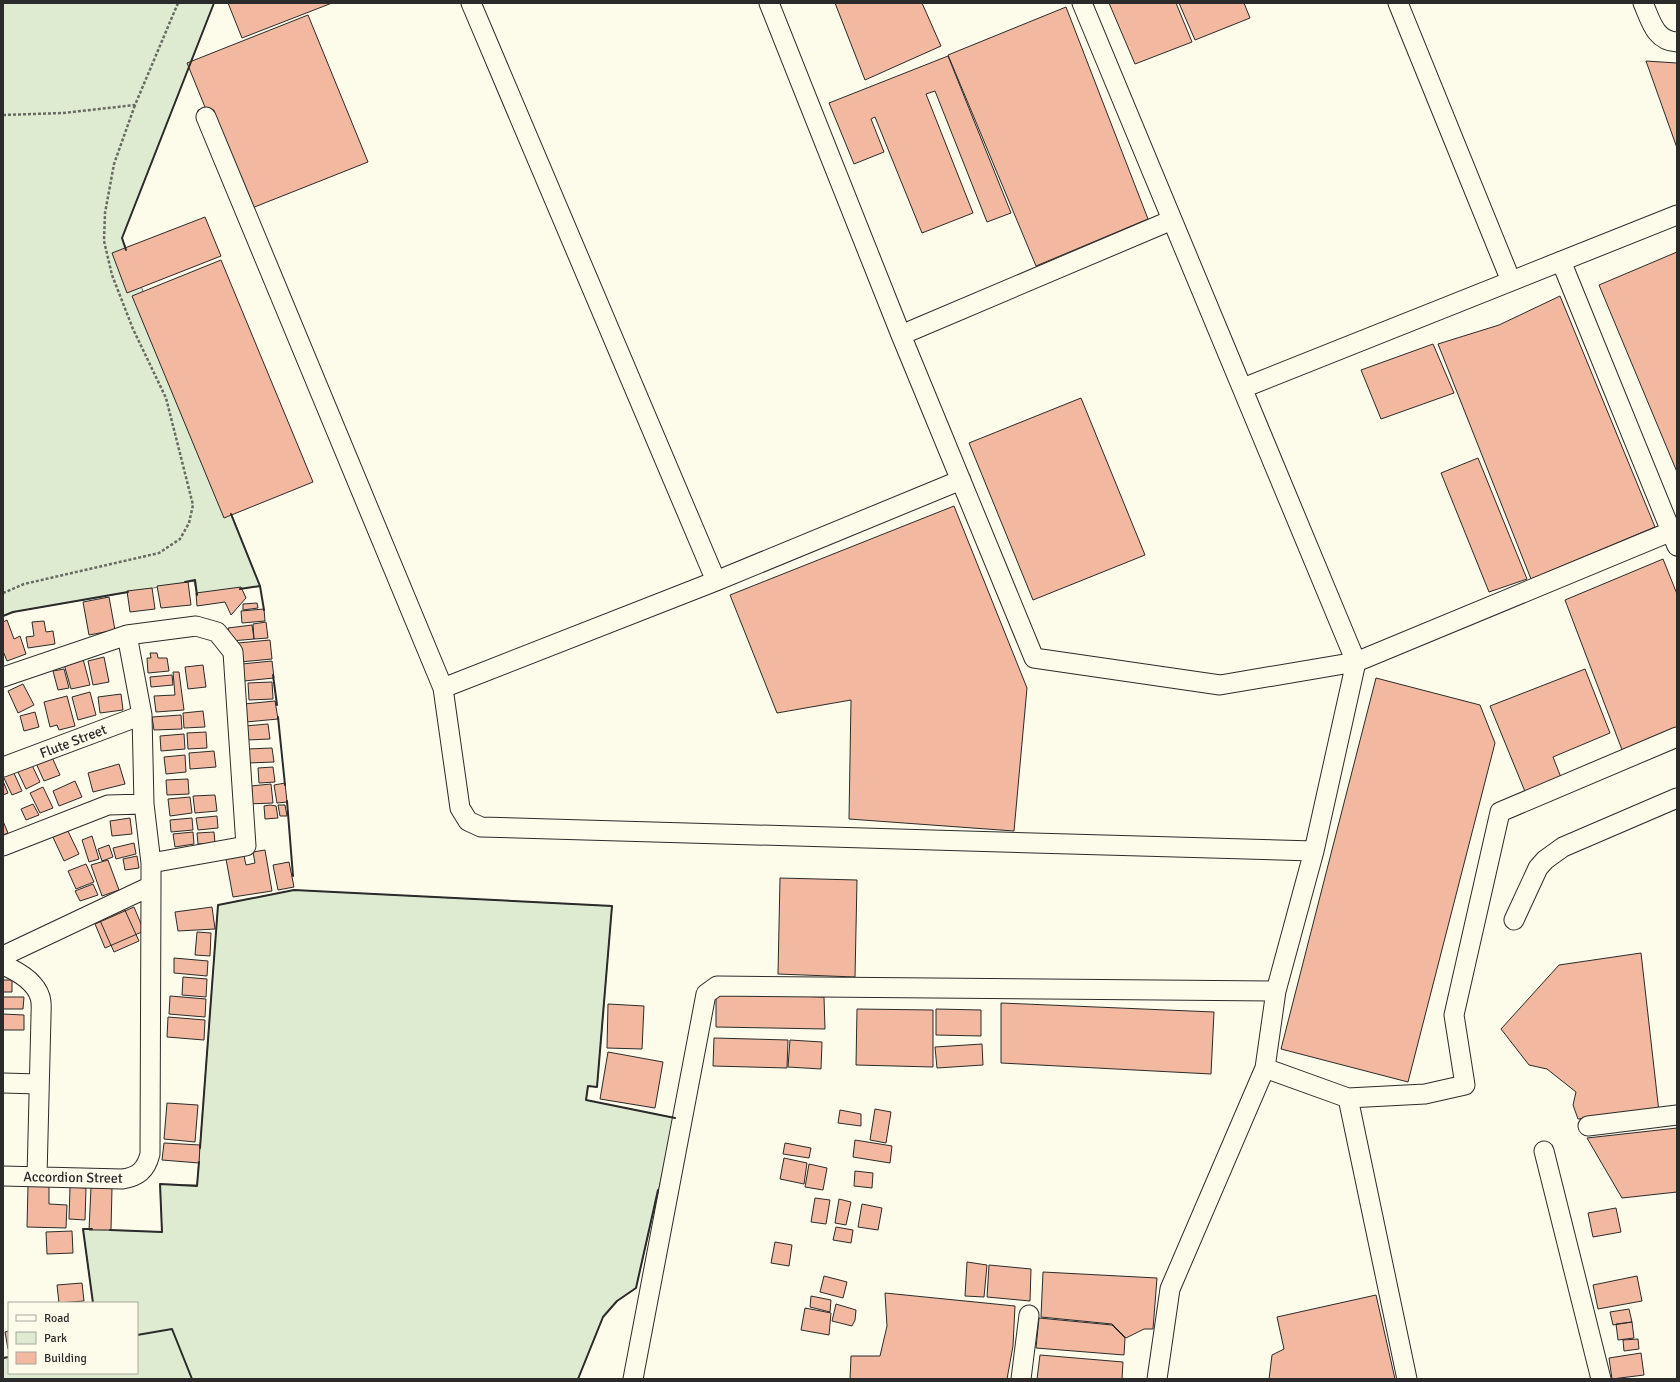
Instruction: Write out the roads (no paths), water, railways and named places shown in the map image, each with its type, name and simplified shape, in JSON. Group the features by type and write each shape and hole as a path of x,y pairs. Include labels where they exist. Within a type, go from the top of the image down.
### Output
{"street":[{"path":"471,3 716,581"},
{"path":"769,3 901,335 1034,658 1220,685 1356,662 1675,535 1561,261"},
{"path":"1082,3 1356,662 1314,852 1276,991 1265,1068 1170,1289 1157,1379"},
{"path":"1398,3 1511,281"},
{"path":"1644,3 1657,33 1666,40 1677,42"},
{"path":"206,117 443,688 460,808 468,821 481,827 1314,852"},
{"path":"1243,388 1677,215"},
{"path":"901,335 1172,220"},
{"path":"443,688 716,581 961,480"},
{"path":"3,677 127,635 196,626 217,632 233,652 246,846 151,863"},
{"path":"3,956 151,886 151,863 144,804 142,715 127,635"},
{"name":"Flute Street","path":"3,768 142,715"},
{"path":"1265,1068 1348,1098 1425,1094 1465,1085 1454,1015 1500,812 1677,737"},
{"path":"1514,920 1531,882 1545,860 1563,847 1677,798"},
{"path":"3,846 108,805 144,804"},
{"name":"Accordion Street","path":"3,1176 122,1179 132,1177 141,1172 147,1164 150,1154 151,886"},
{"path":"3,965 15,971 30,982 40,997 41,1016 37,1176"},
{"path":"633,1379 706,994 717,986 1276,991"},
{"path":"3,1083 39,1084"},
{"path":"1348,1098 1407,1379"},
{"path":"1588,1126 1677,1115"},
{"path":"1544,1151 1601,1379"},
{"path":"1021,1379 1029,1315"}]}
